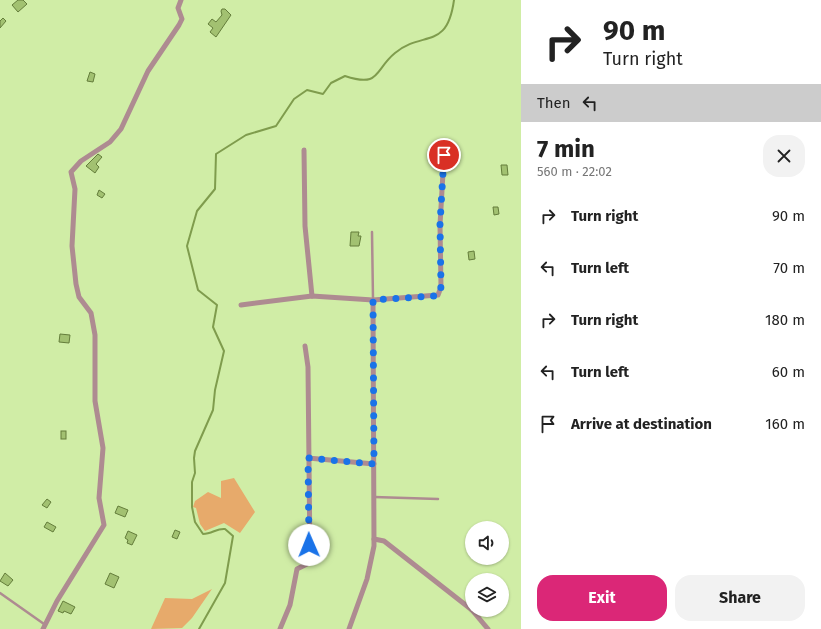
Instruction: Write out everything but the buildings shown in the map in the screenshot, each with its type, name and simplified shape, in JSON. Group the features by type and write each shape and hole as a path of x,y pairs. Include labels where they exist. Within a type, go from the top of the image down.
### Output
{"street":[{"path":"44,627 57,601 104,525 99,498 103,448 95,401 95,335 91,313 79,297 76,284 72,246 75,188 71,172 81,160 110,142 121,129 148,71 180,25 182,19 178,8 181,0"},
{"path":"304,150 305,226 312,296"},
{"path":"241,305 312,296 373,300 438,295 441,287 440,224 444,155"},
{"path":"349,629 367,579 374,540 373,300"},
{"path":"280,629 290,605 297,569 307,564 310,559 308,367 305,346"},
{"path":"308,458 374,464"},
{"path":"374,540 384,541 465,605"},
{"path":"478,617 488,629"}],"lane":[{"path":"372,232 373,300"},
{"path":"374,497 438,499"},
{"path":"0,593 44,627"}],"shaded area":[{"path":"234,478 255,512 240,533 224,523 205,531 200,524 196,508 193,507 195,501 208,492 221,498 221,481"},
{"path":"212,589 192,618 182,628 151,629 165,598 192,599"}],"waterway":[{"path":"199,629 225,583 233,536 225,529 219,529 203,534 195,522 192,507 192,482 195,473 195,451 213,410 215,390 224,351 213,327 217,305 198,290 187,246 197,211 215,189 216,154 246,135 276,126 294,99 307,90 323,94 331,83 345,76 365,80 376,75 388,59 405,46 440,33 446,27 451,16 454,0"}],"route":[{"path":"309,545 308,458 374,464 373,300 433,296 438,295 441,287 440,224 444,155"}]}
